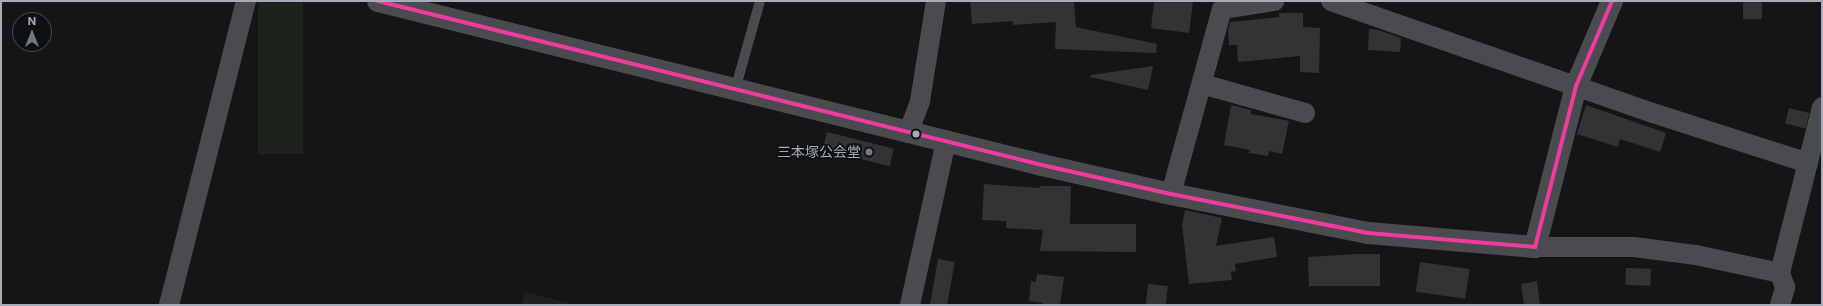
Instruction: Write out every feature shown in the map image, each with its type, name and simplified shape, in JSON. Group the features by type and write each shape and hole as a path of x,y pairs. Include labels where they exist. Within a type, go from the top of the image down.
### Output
{"street":[{"path":"169,305 246,1"},
{"path":"378,1 1042,166 1171,194 1368,233 1535,247 1634,247 1696,255 1780,273"},
{"path":"908,133 920,101 936,1"},
{"path":"1171,194 1222,9 1274,1"},
{"path":"1331,1 1653,114 1808,163"},
{"path":"1535,247 1576,86 1612,1"},
{"path":"1202,84 1305,113"},
{"path":"1780,305 1785,287 1780,273 1821,114"},
{"path":"910,305 946,141"}],"lane":[{"path":"735,90 760,1"}],"shaded area":[{"path":"258,1 303,1 303,154 258,154"},
{"path":"525,292 577,305 521,305"}],"building":[{"path":"970,1 1074,1 1076,27 1157,44 1156,53 1055,49 1056,22 1013,25 1013,21 972,24"},
{"path":"1154,1 1193,1 1189,33 1151,28"},
{"path":"1743,1 1762,1 1762,19 1743,19"},
{"path":"1279,13 1303,13 1303,27 1320,28 1319,73 1300,72 1300,56 1238,62 1237,45 1229,45 1228,31 1230,22 1279,17"},
{"path":"1369,29 1379,30 1401,38 1400,52 1368,50"},
{"path":"1153,66 1148,90 1090,77 1091,75"},
{"path":"1231,105 1251,110 1251,114 1289,121 1282,154 1269,151 1268,156 1249,153 1250,150 1224,145"},
{"path":"1586,105 1666,133 1660,152 1620,139 1618,147 1577,134"},
{"path":"1789,108 1809,113 1806,129 1785,124"},
{"path":"827,132 894,149 890,166 823,149"},
{"path":"984,184 1040,188 1040,186 1071,186 1070,224 1136,224 1136,252 1040,251 1043,230 1006,228 1006,221 982,220"},
{"path":"1185,210 1222,218 1216,246 1274,237 1277,257 1235,264 1236,271 1231,272 1232,280 1189,284 1182,225"},
{"path":"1380,254 1380,286 1309,286 1308,257"},
{"path":"938,259 955,262 947,305 930,305"},
{"path":"1420,262 1470,269 1465,299 1416,292"},
{"path":"1626,268 1651,269 1650,286 1625,285"},
{"path":"1037,274 1064,277 1060,305 1043,305 1043,303 1029,301 1031,281 1036,282"},
{"path":"1537,281 1540,305 1524,305 1521,284"},
{"path":"1148,284 1168,286 1166,305 1146,305"}],"transit line":[{"path":"378,1 1042,165 1171,194 1368,233 1535,247 1576,86 1612,1"}],"place":[{"name":"三本塚公会堂","path":"869,152"}]}
